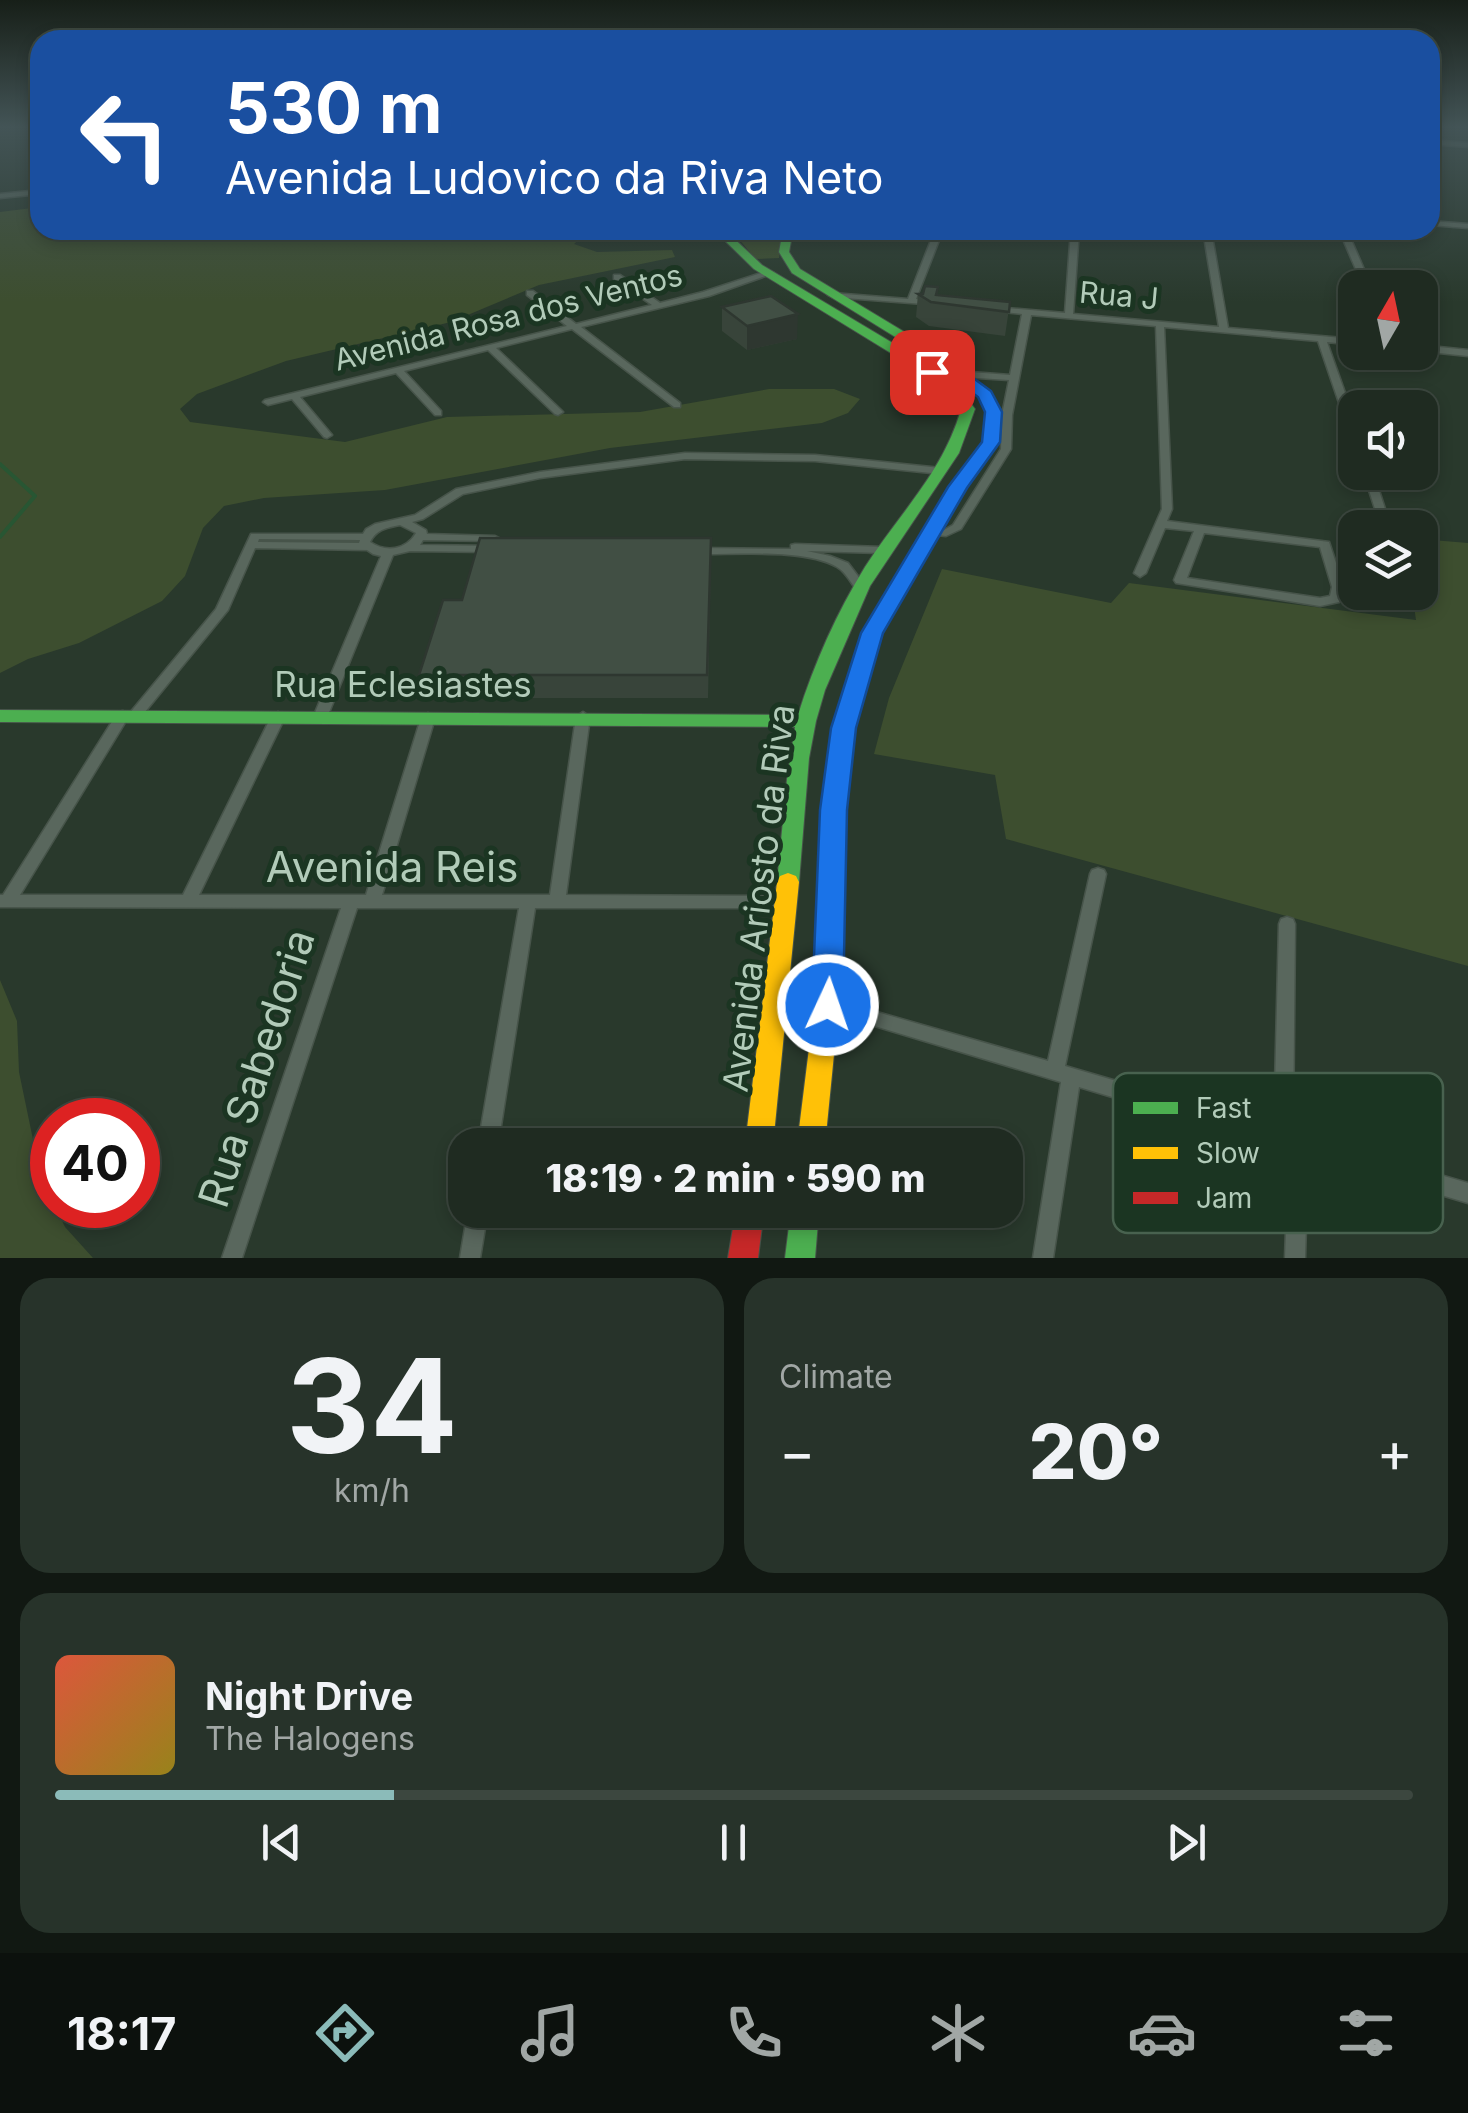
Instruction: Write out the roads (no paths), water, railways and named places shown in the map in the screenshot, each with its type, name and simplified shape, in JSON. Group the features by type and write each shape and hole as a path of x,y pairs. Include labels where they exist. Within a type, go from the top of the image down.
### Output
{"street":[{"path":"0,196 30,193"},
{"path":"1440,224 1468,226"},
{"name":"Avenida Ariosto da Riva","path":"728,240 757,268 837,304 948,382 968,409 966,428 940,472 882,550 860,588 806,720 761,1128"},
{"path":"784,240 782,247 791,267 837,304 922,348 985,394 1000,414 1006,449 957,527 946,533 901,524"},
{"path":"911,301 935,240"},
{"path":"1069,316 1073,240"},
{"path":"1209,240 1224,330"},
{"path":"1347,240 1360,270"},
{"path":"742,279 757,268 791,267"},
{"name":"Avenida Rosa dos Ventos","path":"268,402 731,287 757,268"},
{"path":"617,278 659,306"},
{"path":"530,294 578,326 677,404"},
{"path":"837,304 878,298 949,304"},
{"path":"837,304 878,298"},
{"name":"Rua J","path":"988,308 1338,340"},
{"path":"813,1128 828,1005 834,810 844,728 872,633 958,487 991,442 1013,378 1026,312"},
{"path":"1140,573 1167,509 1160,324"},
{"path":"1322,339 1340,390"},
{"path":"490,348 558,412"},
{"path":"1438,350 1468,353"},
{"path":"398,370 438,413"},
{"path":"932,372 1013,378"},
{"path":"294,396 327,435"},
{"path":"366,542 380,526 404,522 460,492 540,475 685,456 815,458 940,472"},
{"path":"958,487 980,491"},
{"path":"404,522 418,528 421,538"},
{"path":"1162,524 1326,544 1338,587 1335,598 1320,602 1180,580 1200,529"},
{"path":"409,548 421,538 517,540"},
{"path":"4,901 130,714 222,610 253,541 366,542 388,553 409,548 506,549"},
{"path":"860,588 848,568 825,560 772,552 685,548 882,550"},
{"path":"321,715 388,553"},
{"name":"Rua Eclesiastes","path":"0,716 806,720"},
{"path":"189,900 278,716"},
{"path":"373,899 428,718"},
{"path":"557,900 583,718"},
{"path":"1043,1258 1063,1075 1098,874"},
{"name":"Avenida Reis","path":"4,901 784,902"},
{"name":"Rua Sabedoria","path":"232,1258 351,901"},
{"path":"491,1128 528,901"},
{"path":"1287,924 1290,1073"},
{"path":"828,1005 1113,1090"},
{"path":"1443,1186 1468,1193"},
{"path":"470,1258 475,1228"},
{"path":"744,1258 748,1228"},
{"path":"800,1258 803,1228"},
{"path":"1294,1233 1295,1258"}],"waterway":[{"path":"0,464 35,496 0,537"}]}
